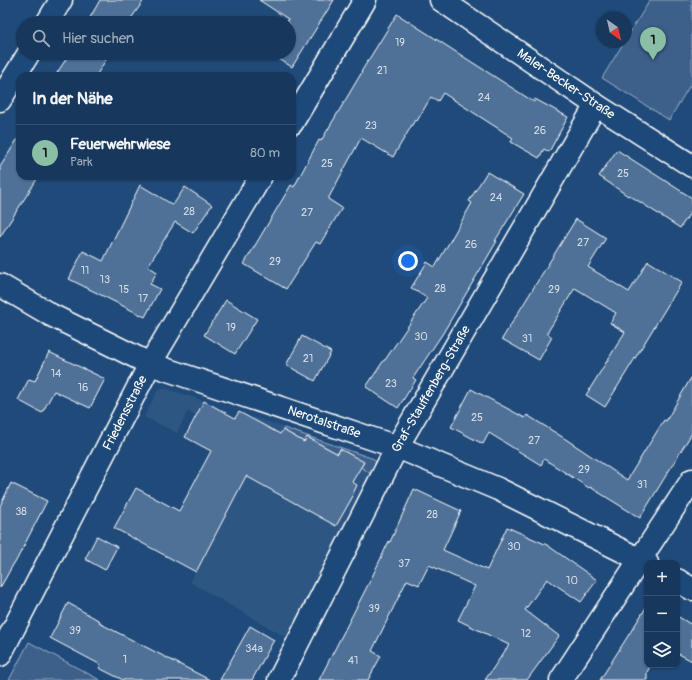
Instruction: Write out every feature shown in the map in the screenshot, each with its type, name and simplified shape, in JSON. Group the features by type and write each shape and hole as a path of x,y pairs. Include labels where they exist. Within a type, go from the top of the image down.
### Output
{"street":[{"path":"51,16 61,0"},
{"path":"296,116 365,0"},
{"name":"Maler-Becker-Straße","path":"441,0 596,105 692,166"},
{"path":"17,72 25,60"},
{"path":"0,100 16,74"},
{"name":"Graf-Stauffenberg-Straße","path":"279,680 397,447 596,105"},
{"name":"Friedensstraße","path":"0,656 150,364 259,180"},
{"name":"Nerotalstraße","path":"0,285 51,315 150,364 397,447 498,489 644,562"},
{"path":"645,560 692,480"},
{"path":"562,680 644,562"},
{"path":"680,582 692,589"}],"shaded area":[{"path":"650,0 692,0 692,82 669,120 602,78 620,48 632,48 632,29"},
{"path":"164,388 204,401 235,417 239,412 252,419 254,417 374,459 376,461 333,558 289,639 190,582 240,487 203,467 211,451 185,437 196,415 188,411 177,433 144,417 158,390"},
{"path":"284,428 374,459 376,463 371,474 361,467 364,463 340,449 338,454 307,437 304,442 283,430"},
{"path":"29,642 100,680 9,680"}],"building":[{"path":"100,0 144,0 133,16 91,16"},
{"path":"259,0 334,0 292,67 280,60 296,60 296,16 283,16"},
{"path":"397,14 534,102 535,99 568,117 549,152 544,149 539,158 511,142 513,138 443,93 438,101 431,97 417,121 415,120 393,157 361,138 328,199 342,208 320,244 316,242 286,289 244,264 291,185 294,187 319,140 321,141"},
{"path":"65,60 106,60 98,72 58,72"},
{"path":"16,141 16,180 36,180 0,237 0,167"},
{"path":"617,150 692,198 692,210 680,228 599,176"},
{"path":"487,172 524,194 495,241 497,241 443,333 413,378 416,380 398,408 366,387 427,298 411,288 427,262 435,267 472,203 469,201"},
{"path":"140,185 173,205 185,187 212,205 193,233 175,222 148,266 157,272 150,284 160,289 145,317 69,279 83,251 103,261"},
{"path":"576,219 606,238 588,267 629,292 648,261 682,282 605,407 586,395 625,332 610,323 616,313 575,288 547,333 552,337 539,360 502,339"},
{"path":"226,300 257,319 235,354 204,335"},
{"path":"302,336 331,352 315,381 286,365"},
{"path":"49,352 105,379 90,408 54,391 42,413 18,400 29,379 35,381"},
{"path":"692,376 692,433 640,518 544,459 541,465 489,433 483,444 451,427 471,389 525,418 527,415 627,480 664,420 666,421"},
{"path":"204,401 235,418 239,412 280,434 283,430 304,442 307,437 338,454 340,449 364,462 352,482 357,485 353,496 336,526 246,476 196,572 114,528 136,488 179,511 211,451 185,437"},
{"path":"11,483 47,501 15,563 0,588 0,506"},
{"path":"414,489 461,511 443,550 487,570 507,527 547,545 597,580 581,602 547,579 525,610 559,636 527,680 485,680 509,645 458,620 475,586 429,565 419,585 407,580 372,651 381,656 368,680 319,680 389,541 390,542"},
{"path":"97,536 117,547 105,570 85,559"},
{"path":"68,603 100,621 99,623 210,680 123,680 99,668 101,665 50,638"},
{"path":"644,611 644,668 649,668 647,672 647,680 600,680"},
{"path":"680,618 692,625 692,661 680,655"},
{"path":"250,626 274,640 252,680 220,680"}],"place":[{"name":"Feuerwehrwiese","path":"653,60"}]}
